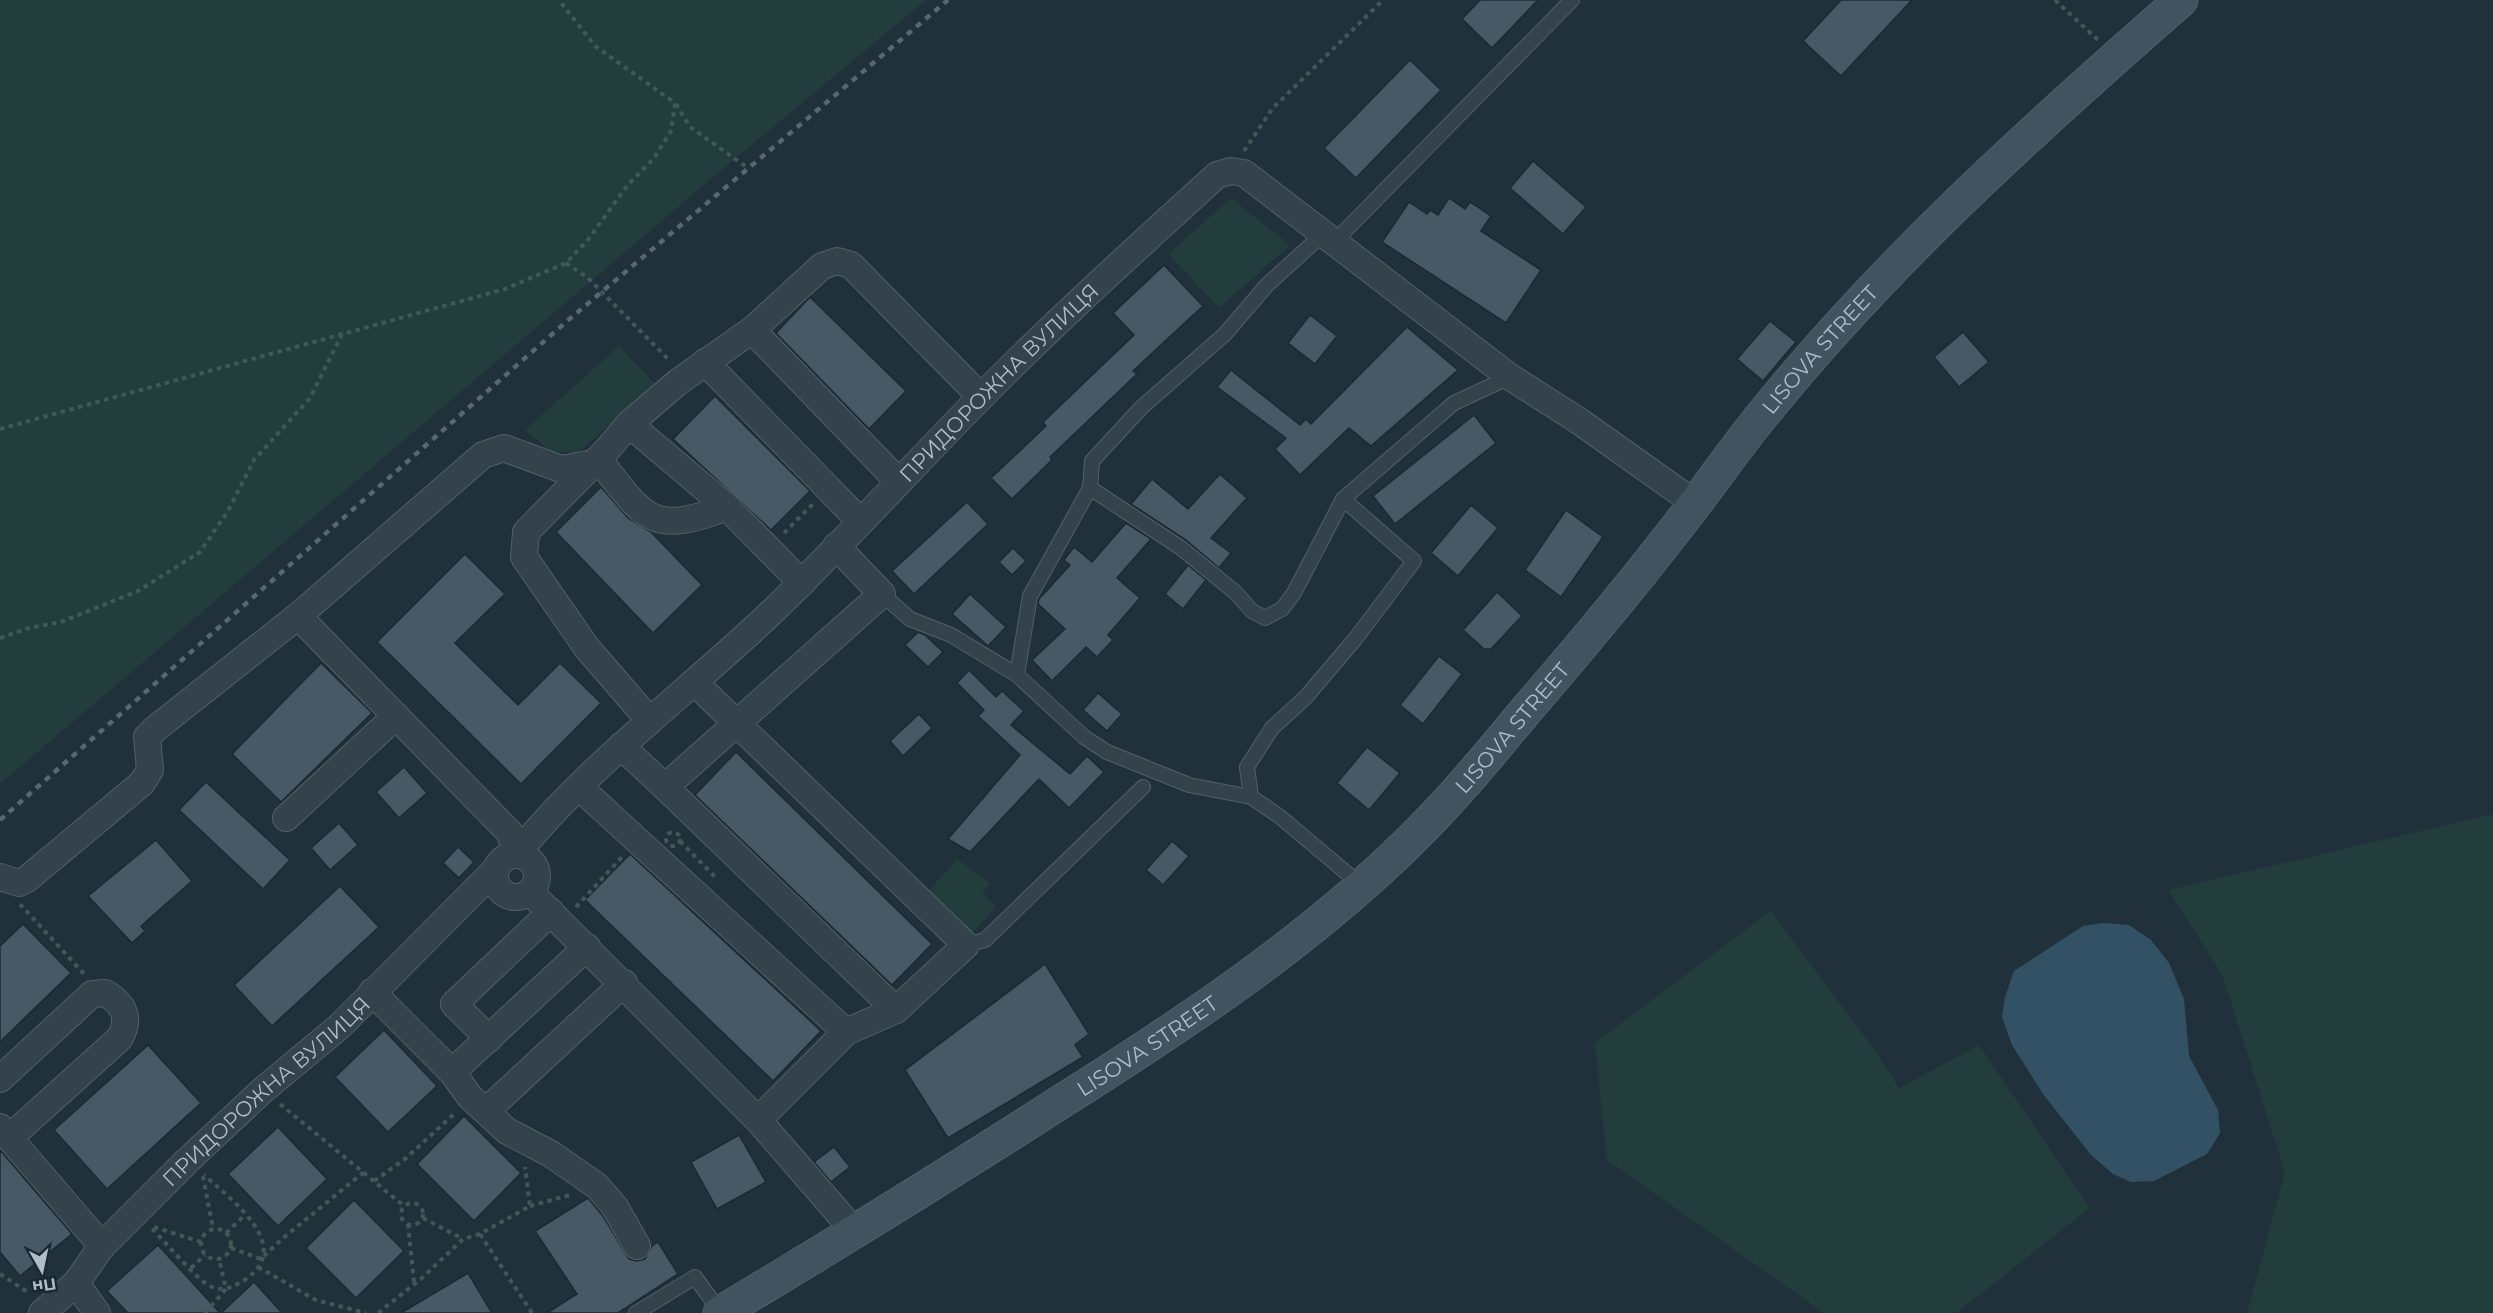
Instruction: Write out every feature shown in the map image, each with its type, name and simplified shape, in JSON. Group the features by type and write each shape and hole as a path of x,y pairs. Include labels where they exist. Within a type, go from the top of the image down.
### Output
{"main road":[{"name":"LISOVA STREET","path":"721,1313 855,1232 1141,1051 1288,946 1408,843 1459,789 1564,667 1696,504 1753,427 1837,331 1926,236 2117,56 2181,0"}],"street":[{"path":"1231,171 1244,173 1510,377 1580,421 1696,504"},
{"name":"ПРИДОРОЖНА ВУЛИЦЯ","path":"516,855 579,787 621,747 802,583 981,397 1074,306 1217,175 1231,171"},
{"path":"650,721 587,648 524,557 526,532 629,424 678,382 752,330 822,266 837,261 851,265 981,397"},
{"path":"752,330 899,482"},
{"path":"705,362 860,521"},
{"path":"629,424 727,507 802,583"},
{"path":"0,877 19,883 27,879 142,783 150,770 147,737 155,729 298,616 483,455 504,448 561,469 596,461"},
{"path":"596,461 635,505 654,520 673,522 706,515 727,507"},
{"path":"665,787 882,594 836,546"},
{"path":"298,616 510,833 516,855"},
{"path":"694,682 966,945 896,1010 846,1032 758,1120"},
{"path":"286,818 396,716"},
{"path":"621,747 896,1010"},
{"path":"579,787 846,1032"},
{"path":"516,855 529,860 537,871 536,885 530,892 520,897 507,895 497,885 495,870 503,860 516,855"},
{"name":"ПРИДОРОЖНА ВУЛИЦЯ","path":"46,1310 76,1283 102,1246 263,1090 340,1026 495,870"},
{"path":"530,892 587,946 758,1120 855,1232"},
{"path":"489,1039 454,1004 556,917"},
{"path":"452,1072 587,946"},
{"path":"478,1104 624,983"},
{"path":"372,992 452,1072 478,1104 507,1131 550,1154 597,1186 615,1207 638,1246"},
{"path":"0,1079 92,994 105,993 114,998 124,1012 126,1028 119,1038 5,1132 102,1246"},
{"path":"76,1283 97,1313"}],"lane":[{"path":"1017,675 1030,596 1090,488 1092,461 1141,408 1225,334 1267,285 1329,238 1572,0"},
{"path":"1090,488 1181,548 1236,592 1252,611 1265,618 1282,609 1294,593 1343,498 1454,403 1510,377"},
{"path":"1251,797 1247,767 1272,728 1305,698 1356,638 1414,561 1343,498"},
{"path":"892,603 910,619 951,635 1017,675 1084,737 1107,752 1189,785 1251,797 1279,816 1361,885"},
{"path":"966,945 985,940 1143,787"},
{"path":"636,1313 695,1277 721,1313"}],"path":[{"path":"559,0 595,46 675,103 690,127 748,168"},
{"path":"1231,171 1272,109 1383,0"},
{"path":"2055,0 2117,56"},
{"path":"0,429 505,289 566,263 587,242 627,186 654,158 671,131 675,103"},
{"path":"566,263 588,278 645,334 677,369 678,382"},
{"path":"0,638 29,628 61,622 138,591 200,552 228,511 254,460 310,398 342,334"},
{"path":"768,549 828,488"},
{"path":"680,841 720,881"},
{"path":"556,917 637,842"},
{"path":"17,901 87,977 92,994"},
{"path":"263,1090 404,1206"},
{"path":"374,1181 478,1104"},
{"path":"507,1131 526,1169 530,1206"},
{"path":"261,1259 364,1172"},
{"path":"205,1313 226,1289 243,1281 258,1267 264,1247 262,1234 203,1174 213,1229"},
{"path":"378,1313 463,1239 480,1234 530,1206 597,1186"},
{"path":"408,1224 415,1225 423,1218 423,1210 418,1204 410,1202 404,1206 400,1215 408,1224 414,1283"},
{"path":"226,1233 245,1215"},
{"path":"423,1218 463,1239"},
{"path":"201,1242 148,1225 212,1287 226,1289"},
{"path":"213,1229 226,1233 230,1238 231,1248 227,1256 219,1259 205,1255 201,1242 206,1233 213,1229"},
{"path":"480,1234 532,1313"},
{"path":"231,1248 261,1259"},
{"path":"192,1268 205,1255"},
{"path":"219,1259 226,1289"},
{"path":"258,1267 316,1300 366,1313"},
{"path":"0,1274 46,1310"}],"green space":[{"path":"0,0 926,0 731,162 0,784"},
{"path":"1231,198 1290,245 1219,308 1168,254"},
{"path":"619,346 655,384 579,452 552,452 525,430"},
{"path":"2493,814 2493,1313 2247,1313 2285,1173 2222,974 2168,890"},
{"path":"957,859 990,883 983,893 996,907 970,935 925,895"},
{"path":"1771,911 1874,1049 1899,1088 1979,1045 2090,1208 1956,1313 1824,1313 1607,1160 1595,1043"}],"water":[{"path":"2103,923 2129,925 2151,940 2169,963 2184,999 2189,1056 2218,1110 2220,1133 2207,1154 2154,1181 2131,1182 2113,1174 2091,1155 2043,1094 2012,1045 2002,1017 2005,997 2014,971 2083,926"}],"building":[{"path":"1480,0 1538,0 1492,48 1462,19"},
{"path":"1841,0 1912,0 1841,76 1803,41"},
{"path":"1410,60 1441,90 1356,178 1324,148"},
{"path":"1533,161 1586,207 1563,234 1510,188"},
{"path":"1449,198 1465,209 1470,202 1491,216 1481,231 1541,270 1506,323 1382,242 1409,202 1427,214 1430,210 1438,215"},
{"path":"1164,265 1203,306 1133,371 1137,374 1050,457 1052,460 1012,499 991,478 1046,426 1043,422 1134,335 1113,313"},
{"path":"810,297 906,391 869,429 776,333"},
{"path":"1310,315 1337,336 1315,364 1288,343"},
{"path":"1770,321 1796,342 1763,381 1737,359"},
{"path":"1407,327 1458,370 1371,446 1349,428 1300,475 1275,449 1286,438 1217,387 1231,370 1300,425 1306,419 1311,424"},
{"path":"1963,332 1989,362 1959,387 1934,357"},
{"path":"715,396 810,491 771,530 673,439"},
{"path":"1474,415 1496,443 1395,524 1373,496"},
{"path":"1220,474 1247,498 1211,538 1231,553 1219,568 1186,540 1131,504 1152,479 1188,509"},
{"path":"601,487 628,518 651,532 702,585 653,633 556,532"},
{"path":"967,502 988,524 914,594 892,571"},
{"path":"1471,505 1498,528 1458,576 1431,553"},
{"path":"1566,510 1603,537 1561,597 1525,570"},
{"path":"1126,523 1151,539 1117,578 1140,598 1108,635 1113,640 1097,657 1086,647 1052,681 1032,660 1065,629 1038,604 1039,599 1070,565 1064,560 1074,547 1092,562"},
{"path":"1013,548 1026,561 1012,575 999,562"},
{"path":"465,554 505,594 455,643 518,705 560,663 601,703 521,784 377,642"},
{"path":"1188,565 1206,580 1183,609 1165,594"},
{"path":"1497,592 1522,616 1491,649 1484,649 1463,630"},
{"path":"970,594 1006,627 988,646 952,614"},
{"path":"918,632 925,635 943,652 928,667 905,645"},
{"path":"1439,656 1462,674 1423,724 1400,705"},
{"path":"321,663 372,713 281,802 232,754"},
{"path":"969,670 996,697 1002,691 1024,711 1011,725 1070,774 1087,756 1104,772 1069,808 1039,779 970,852 948,839 1020,755 978,716 984,710 957,683"},
{"path":"1098,693 1122,714 1107,731 1083,710"},
{"path":"919,714 932,728 903,756 890,741"},
{"path":"1367,747 1400,773 1369,810 1337,783"},
{"path":"736,752 932,944 892,985 695,795"},
{"path":"404,767 427,793 399,818 376,792"},
{"path":"206,782 290,860 263,889 179,810"},
{"path":"339,823 358,845 330,870 311,848"},
{"path":"156,840 192,881 141,926 145,931 132,943 88,896"},
{"path":"1172,841 1189,856 1163,885 1146,870"},
{"path":"458,847 474,862 459,878 443,863"},
{"path":"630,854 821,1031 773,1081 585,900"},
{"path":"340,886 379,927 272,1026 234,985"},
{"path":"23,924 71,973 0,1042 0,946"},
{"path":"1045,964 1089,1034 1075,1045 1083,1057 948,1138 905,1070"},
{"path":"384,1030 437,1086 388,1132 335,1077"},
{"path":"148,1045 201,1103 107,1189 54,1130"},
{"path":"464,1116 521,1173 474,1221 417,1164"},
{"path":"278,1127 327,1179 278,1226 228,1174"},
{"path":"739,1135 766,1182 717,1209 691,1162"},
{"path":"834,1147 850,1167 831,1182 814,1162"},
{"path":"0,1150 72,1234 20,1276 0,1252"},
{"path":"588,1198 603,1216 629,1259 637,1261 645,1259 652,1246 658,1242 678,1274 618,1313 547,1313 577,1294 535,1231"},
{"path":"354,1200 404,1251 356,1298 306,1248"},
{"path":"158,1245 220,1313 128,1313 107,1291"},
{"path":"468,1273 492,1313 401,1313"},
{"path":"254,1282 282,1313 221,1313"}],"railway":[{"path":"0,820 566,322 948,0"}]}
